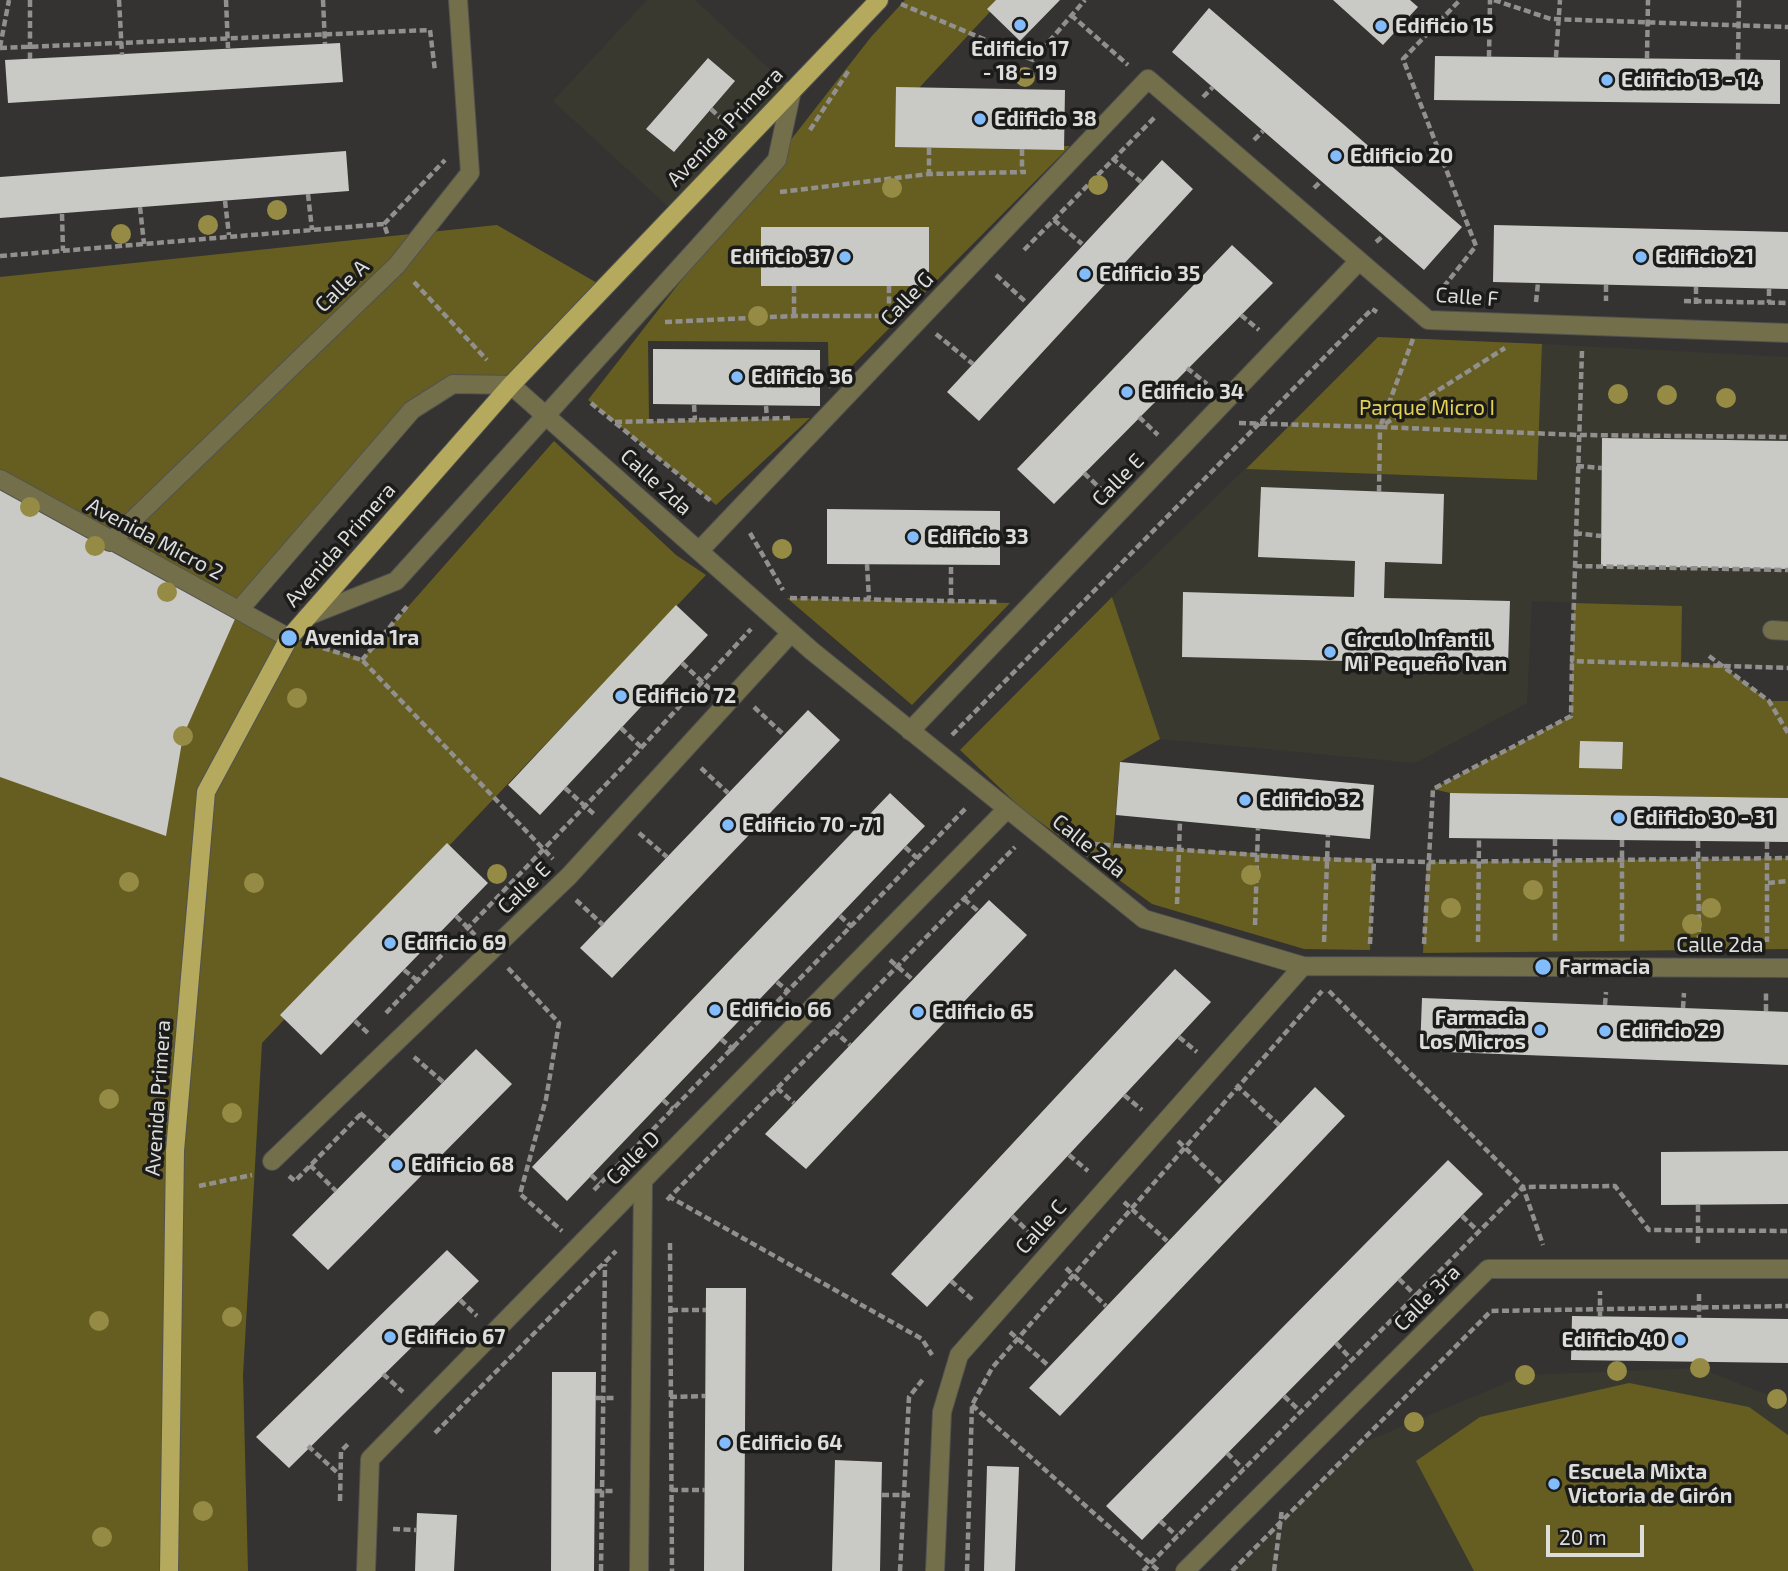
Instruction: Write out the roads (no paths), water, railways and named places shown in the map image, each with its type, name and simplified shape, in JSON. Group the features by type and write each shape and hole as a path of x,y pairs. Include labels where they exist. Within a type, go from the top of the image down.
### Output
{"main road":[{"name":"Avenida Primera","path":"169,1571 174,1191 206,792 289,638 511,385 879,0"}],"street":[{"name":"Calle A","path":"110,542 397,265 470,173 458,0"},
{"name":"Calle G","path":"699,551 1148,79"},
{"name":"Calle F","path":"1148,79 1428,320 1788,332"},
{"path":"308,616 396,581 545,413 777,160 792,90"},
{"name":"Calle E","path":"910,731 1359,261"},
{"path":"239,610 412,410 453,384 511,385"},
{"name":"Calle 2da","path":"511,385 791,633 1143,919 1303,966 1788,968"},
{"name":"Avenida Micro 2","path":"0,479 110,542 289,638"},
{"name":"Calle E","path":"272,1161 565,881 791,633"},
{"name":"Calle D","path":"366,1571 370,1459 1007,809"},
{"name":"Calle C","path":"935,1571 942,1412 959,1355 1303,966"},
{"path":"639,1571 643,1181"},
{"name":"Calle 3ra","path":"1185,1571 1488,1269 1788,1269"}],"place":[{"name":"Edificio 17 - 18 - 19","path":"1020,25"},
{"name":"Edificio 15","path":"1381,26"},
{"name":"Edificio 13 - 14","path":"1607,80"},
{"name":"Edificio 38","path":"980,119"},
{"name":"Edificio 20","path":"1336,156"},
{"name":"Edificio 37","path":"845,257"},
{"name":"Edificio 21","path":"1641,257"},
{"name":"Edificio 35","path":"1085,274"},
{"name":"Edificio 36","path":"737,377"},
{"name":"Edificio 34","path":"1127,392"},
{"name":"Edificio 33","path":"913,537"},
{"name":"Avenida 1ra","path":"289,638"},
{"name":"Círculo Infantil Mi Pequeño Ivan","path":"1330,652"},
{"name":"Edificio 72","path":"621,696"},
{"name":"Edificio 32","path":"1245,800"},
{"name":"Edificio 30 - 31","path":"1619,818"},
{"name":"Edificio 70 - 71","path":"728,825"},
{"name":"Edificio 69","path":"390,943"},
{"name":"Farmacia","path":"1543,967"},
{"name":"Edificio 66","path":"715,1010"},
{"name":"Edificio 65","path":"918,1012"},
{"name":"Farmacia Los Micros","path":"1540,1030"},
{"name":"Edificio 29","path":"1605,1031"},
{"name":"Edificio 68","path":"397,1165"},
{"name":"Edificio 67","path":"390,1337"},
{"name":"Edificio 40","path":"1680,1340"},
{"name":"Edificio 64","path":"725,1443"},
{"name":"Escuela Mixta Victoria de Girón","path":"1554,1484"}],"park label":[{"name":"Parque Micro I","path":"1427,408"}]}
